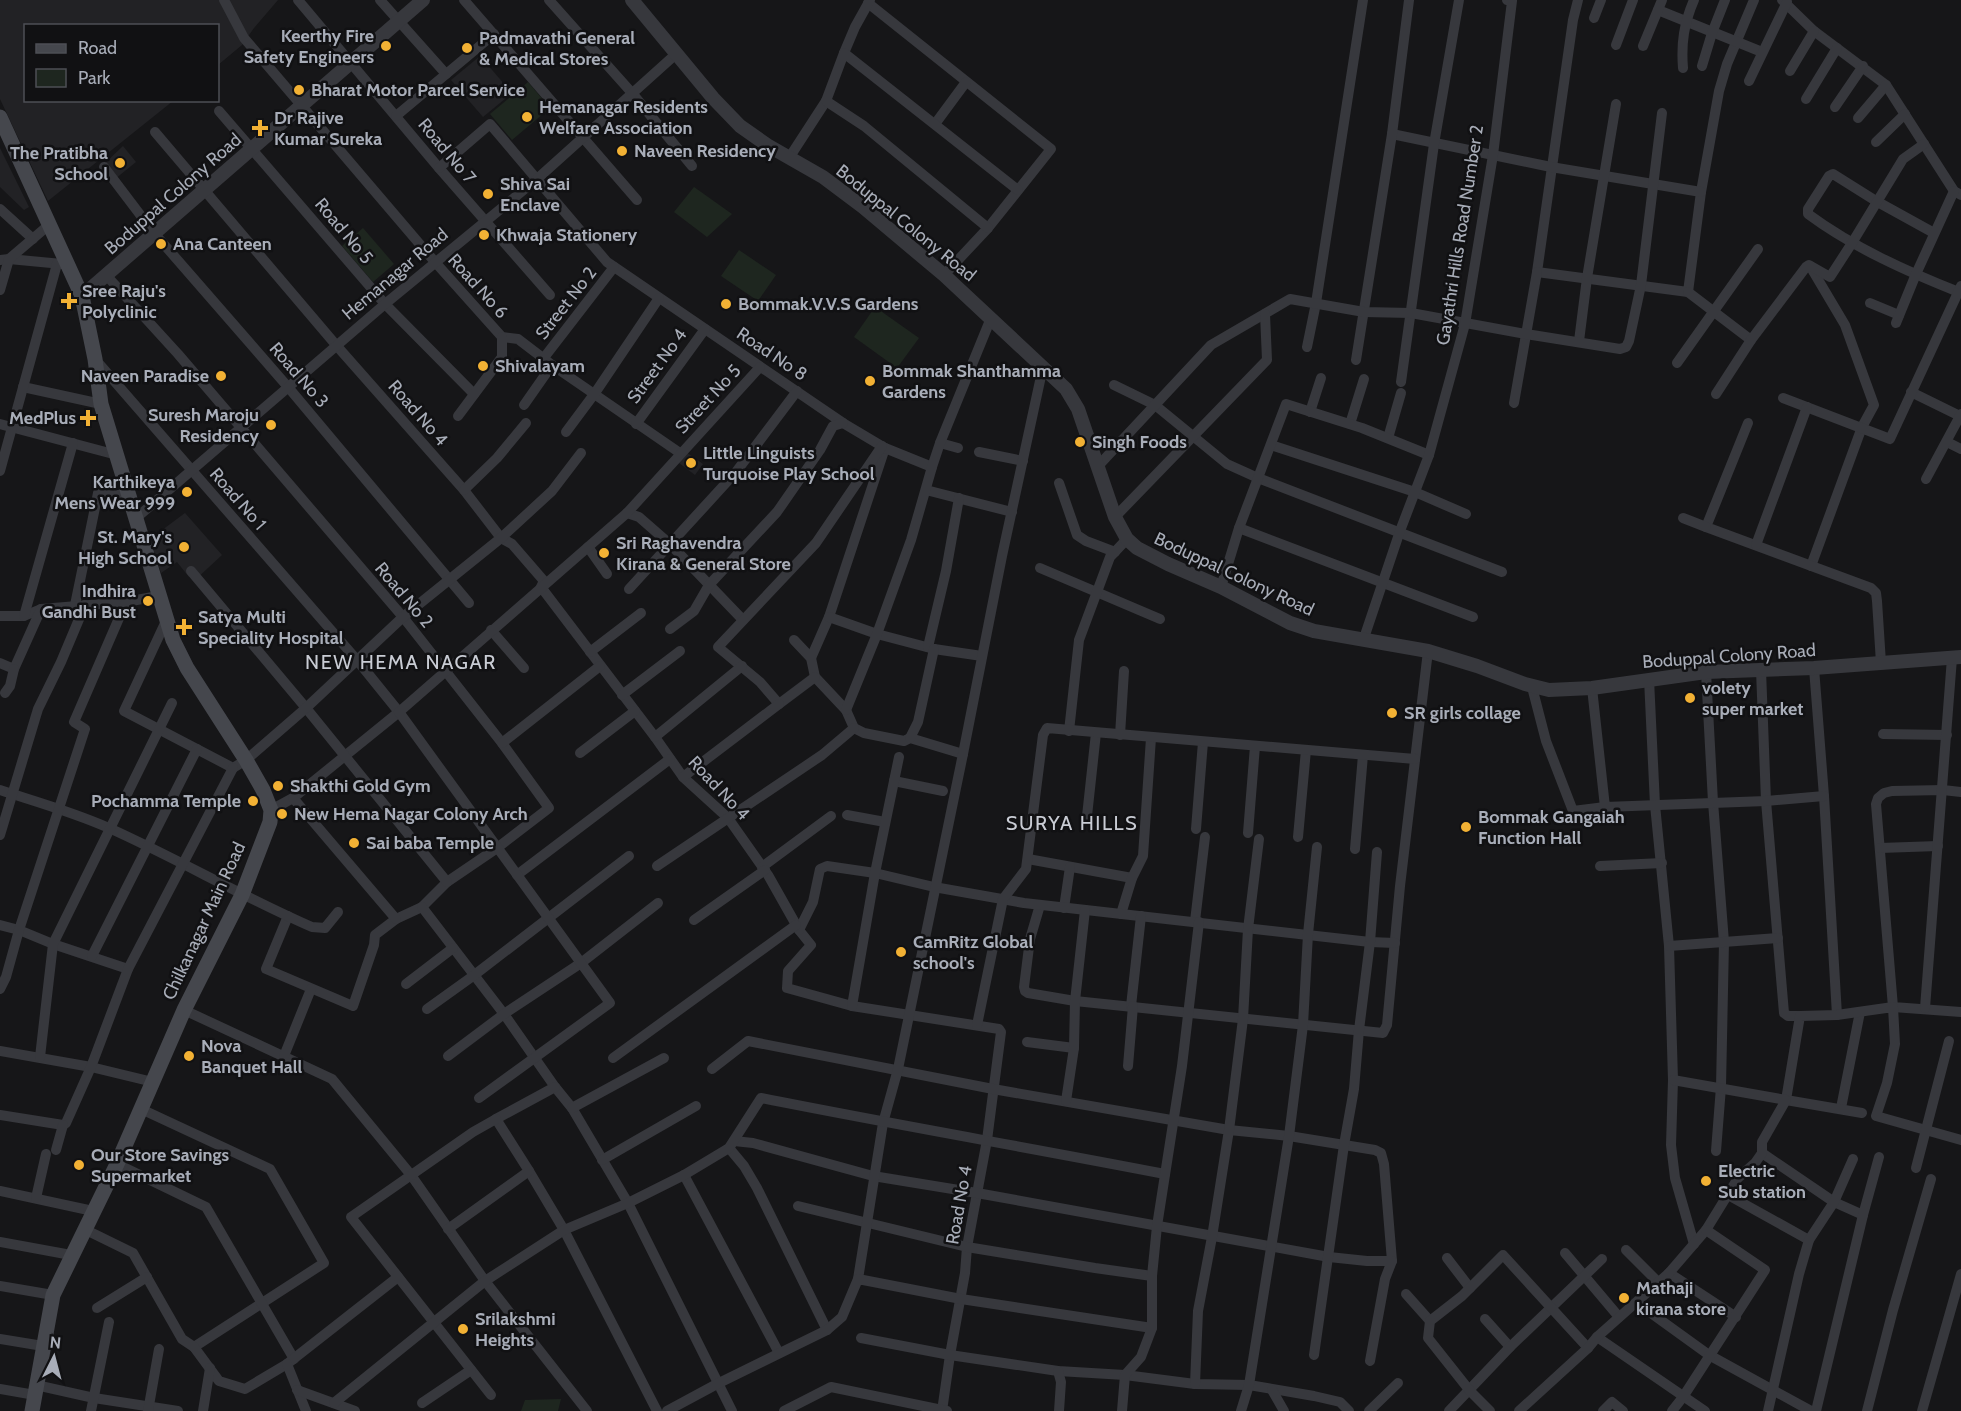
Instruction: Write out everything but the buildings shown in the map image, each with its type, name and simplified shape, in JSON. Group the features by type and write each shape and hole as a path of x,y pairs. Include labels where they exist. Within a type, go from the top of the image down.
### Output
{"main road":[{"path":"0,117 50,224 63,264 82,296 95,359 101,404 172,640 240,764 263,790 271,810"},
{"name":"Chilkanagar Main Road","path":"32,1411 53,1294 117,1164 184,1010 242,895 270,822 271,810"}],"street":[{"name":"Road No 6","path":"224,0 244,38 502,337 518,339 547,362 680,453"},
{"name":"Road No 7","path":"298,0 439,168 550,295"},
{"path":"380,0 446,74"},
{"name":"Boduppal Colony Road","path":"82,296 423,0"},
{"path":"464,0 637,200"},
{"path":"549,0 632,93 692,166"},
{"name":"Boduppal Colony Road","path":"632,0 713,98 740,126 823,177 863,207 944,275 1066,389 1078,409 1115,517 1127,539 1137,548 1168,564 1221,587 1290,622 1314,631 1428,651 1477,666 1532,687 1549,690 1592,688 1706,672 1814,668 1957,658"},
{"path":"1307,346 1316,303 1363,0"},
{"path":"1356,360 1392,134 1409,0"},
{"path":"1401,382 1434,144 1459,0"},
{"name":"Gayathri Hills Road Number 2","path":"1363,641 1429,454 1466,324 1493,155 1509,0"},
{"path":"1514,403 1537,272 1573,20 1578,0"},
{"path":"1594,18 1601,0"},
{"path":"1616,45 1633,0"},
{"path":"1683,68 1682,45 1685,20 1694,0"},
{"path":"1702,66 1725,0"},
{"path":"1688,292 1701,192 1719,90 1727,64 1754,0"},
{"path":"789,158 826,100 855,27 869,2 1051,149 988,228 944,275"},
{"path":"1749,81 1788,2 1814,31 1886,85 1958,193 1934,233 1898,319 1870,303"},
{"path":"1642,46 1660,5 1712,33 1762,52"},
{"path":"1790,71 1814,31"},
{"path":"396,116 494,34"},
{"path":"1806,99 1837,48"},
{"path":"844,53 1018,189"},
{"name":"Hemanagar Road","path":"135,519 336,345 537,179 676,54"},
{"path":"1834,107 1863,66"},
{"path":"935,124 966,82"},
{"path":"1858,118 1886,85"},
{"path":"826,100 864,126 988,228"},
{"path":"1579,341 1587,278 1617,104"},
{"name":"Road No 5","path":"219,111 385,304 474,394"},
{"path":"1099,465 1211,345 1290,299 1364,312 1411,313 1620,349 1626,347 1641,285 1662,113"},
{"path":"1876,142 1905,114"},
{"name":"Road No 8","path":"439,168 490,124 607,262 843,423 884,447 932,467"},
{"name":"Road No 4","path":"154,132 336,345 464,490 501,538 512,544 544,580 541,587 683,777 728,818 764,868 798,928 811,945 789,971 787,988 852,1006 978,1025 999,1029 1001,1032 987,1140 950,1355 945,1411"},
{"path":"1392,134 1551,167 1701,192"},
{"path":"1809,265 1830,276 1903,159 1924,144"},
{"name":"Road No 3","path":"104,167 154,233 288,387 469,603"},
{"path":"1783,398 1890,439 1960,290 1916,274 1852,243 1808,214 1808,209 1831,174 1934,233"},
{"path":"0,209 33,238"},
{"path":"3,257 50,224"},
{"path":"1677,363 1758,249"},
{"path":"0,471 23,387 63,264 3,257"},
{"path":"0,290 3,257"},
{"path":"1716,394 1751,340 1809,265"},
{"path":"1809,265 1845,325 1874,405 1862,427 1811,566"},
{"name":"Street No 2","path":"524,405 547,362 614,267"},
{"path":"1537,272 1688,292 1751,340"},
{"name":"Road No 2","path":"106,275 178,354 403,617 502,743 549,808 497,848 447,882 422,907 396,919 375,935 374,945 353,1006 311,989"},
{"path":"566,432 659,298"},
{"path":"1115,517 1266,360 1265,314"},
{"path":"846,710 877,634 911,540 940,443 991,318"},
{"name":"Street No 4","path":"636,424 705,329"},
{"path":"458,416 502,357 502,337"},
{"name":"Road No 1","path":"95,359 357,660 399,712 610,1003 535,1058"},
{"name":"Street No 5","path":"271,810 293,798 399,712 627,513 760,367"},
{"path":"667,1411 827,1330 842,1317 858,1279 883,1123 898,1069 1002,556 1043,367"},
{"path":"1310,412 1321,378"},
{"path":"1350,424 1364,379"},
{"path":"1114,385 1155,405 1227,464 1502,572"},
{"path":"23,387 101,404"},
{"path":"629,590 736,472 797,391"},
{"path":"1911,392 1960,415 1926,479"},
{"path":"1388,438 1401,393"},
{"path":"1221,587 1239,528 1286,404 1350,424 1429,454"},
{"path":"1756,545 1807,407"},
{"path":"464,490 497,458 526,423"},
{"path":"670,629 694,611 709,585 777,512 820,450 833,426 843,423"},
{"path":"1706,527 1748,423"},
{"path":"0,424 117,455"},
{"path":"1947,442 1961,449"},
{"path":"940,443 958,448"},
{"path":"24,616 73,444"},
{"path":"1270,445 1415,492 1466,514"},
{"path":"811,658 829,616 884,447"},
{"path":"778,704 760,682 718,646 816,543 884,447"},
{"path":"979,452 1023,462"},
{"path":"36,1198 51,1152 63,1125 69,1119 91,1067 128,969 182,865 240,764 306,708 403,617 501,538 552,491 581,453"},
{"path":"1059,483 1077,535 1086,541 1115,552"},
{"path":"926,490 1012,512"},
{"path":"0,835 38,709 61,662 80,605 98,493 129,496"},
{"path":"794,640 811,658 815,677 846,710 854,728 864,733 904,741 910,738 918,722 958,498"},
{"path":"627,513 639,517 671,544 743,620"},
{"path":"1683,518 1871,588 1876,593 1881,663"},
{"path":"1239,528 1473,617"},
{"path":"1069,731 1079,640 1110,557 1127,539"},
{"path":"588,547 608,573"},
{"path":"1040,568 1161,619"},
{"path":"191,571 346,756 447,882"},
{"path":"0,616 24,616 41,609 126,602 158,596"},
{"path":"0,989 6,977 19,930 85,729 74,722 126,602"},
{"path":"2,695 10,686 14,669 41,609"},
{"path":"590,652 641,613"},
{"path":"829,616 877,634 931,648 982,656"},
{"path":"166,621 124,711 197,749 240,764"},
{"path":"491,630 524,668"},
{"path":"622,695 680,651"},
{"path":"1040,905 1030,939 1025,991 1075,1001 1383,1033 1387,1025 1428,651"},
{"path":"1925,1008 1947,735 1957,658"},
{"path":"0,663 14,669"},
{"path":"502,743 600,666"},
{"path":"655,737 741,666"},
{"path":"1814,668 1837,1015"},
{"path":"1761,670 1766,801 1784,1013 1788,1016 1837,1015 1893,1007 1961,1012"},
{"path":"1120,735 1124,671"},
{"path":"1706,672 1724,942 1721,1087 1716,1151"},
{"path":"683,777 815,677"},
{"path":"1649,679 1655,805 1669,946 1671,1145 1675,1178 1694,1245"},
{"path":"1532,687 1546,741 1573,811 1605,807 1766,801 1824,796"},
{"path":"1592,688 1605,807"},
{"path":"40,1057 53,944 172,703"},
{"path":"580,753 635,711"},
{"path":"657,866 822,755 854,728"},
{"path":"978,1025 1003,899 1026,869 1045,731 1049,728 1415,759"},
{"path":"1086,816 1095,733"},
{"path":"1883,734 1947,735"},
{"path":"910,738 963,754"},
{"path":"1121,914 1132,878 1143,856 1151,738"},
{"path":"1122,1411 1125,1375 1141,1357 1152,1328 1152,1276 1157,1226 1182,1066 1197,922 1203,742"},
{"path":"1248,833 1255,746"},
{"path":"92,956 197,749"},
{"path":"1298,837 1306,750"},
{"path":"1354,849 1363,755"},
{"path":"852,1006 874,873 899,757"},
{"path":"517,875 670,759"},
{"path":"894,781 943,791"},
{"path":"0,790 59,807 109,828 242,895 312,927 325,928 338,912"},
{"path":"1961,792 1892,791 1884,793 1878,798 1876,804 1895,1044 1887,1083 1876,1116 1961,1140"},
{"path":"293,798 396,919"},
{"path":"694,920 831,816"},
{"path":"847,816 885,822"},
{"path":"1195,1384 1198,1311 1229,1130 1243,1019 1248,929 1259,839"},
{"path":"1880,848 1938,846"},
{"path":"1241,1411 1249,1385 1303,1025 1308,934 1317,847"},
{"path":"1314,1355 1354,1089 1377,852"},
{"path":"427,1009 549,919 629,856"},
{"path":"1028,859 1132,878"},
{"path":"1600,866 1662,863"},
{"path":"613,1058 798,928 813,902 820,869 827,866 1040,905 1395,943"},
{"path":"1064,908 1070,867"},
{"path":"448,1056 504,1014 581,963 658,903"},
{"path":"422,907 572,1108 628,1203 732,1411"},
{"path":"1066,1101 1074,1047 1075,1001 1085,910"},
{"path":"284,1056 311,989 266,969 288,916"},
{"path":"1128,1066 1141,916"},
{"path":"0,925 128,969"},
{"path":"1669,946 1778,938"},
{"path":"405,984 453,948"},
{"path":"184,1010 332,1079 411,1175 485,1281 587,1411"},
{"path":"1841,1108 1860,1012"},
{"path":"1519,1411 1669,1273 1706,1230 1738,1178 1755,1163 1762,1153 1762,1142 1786,1100 1800,1016"},
{"path":"712,1069 748,1041 993,1089 1229,1130 1288,1136 1375,1150 1381,1153 1384,1164 1392,1261 1385,1279 1370,1361"},
{"path":"1916,1168 1949,1041"},
{"path":"1027,1042 1074,1047"},
{"path":"0,1051 91,1067 153,1082"},
{"path":"479,1098 535,1058"},
{"path":"572,1108 664,1058"},
{"path":"1672,1080 1862,1113"},
{"path":"491,1395 351,1217 473,1132 555,1087"},
{"path":"334,1403 485,1281 564,1230 628,1203 684,1175 732,1144 761,1098 883,1123 1165,1174"},
{"path":"602,1160 696,1106"},
{"path":"141,1109 270,1169 324,1263 194,1347"},
{"path":"0,1115 63,1125"},
{"path":"496,1119 564,1230 657,1411"},
{"path":"732,1144 753,1143 873,1176 1212,1237 1329,1257 1392,1261"},
{"path":"732,1144 757,1188 827,1330"},
{"path":"1762,1153 1834,1202 1863,1215"},
{"path":"1816,1411 1879,1157"},
{"path":"1768,1411 1809,1240 1834,1202 1853,1159"},
{"path":"117,1164 206,1207 262,1304 291,1361 297,1390 306,1411"},
{"path":"448,1229 528,1171"},
{"path":"684,1175 779,1353"},
{"path":"1867,1411 1931,1179"},
{"path":"0,1191 93,1210"},
{"path":"1728,1195 1809,1240"},
{"path":"798,1206 967,1247 1095,1269 1152,1276"},
{"path":"84,1229 133,1253 182,1339 194,1347 219,1381 245,1389 291,1361 398,1277"},
{"path":"1672,1411 1765,1270 1706,1230"},
{"path":"0,1242 71,1255"},
{"path":"1626,1250 1659,1282"},
{"path":"1565,1253 1619,1317"},
{"path":"1490,1411 1470,1391 1428,1338 1430,1321 1470,1288 1503,1255 1588,1348"},
{"path":"1447,1258 1470,1288"},
{"path":"1449,1411 1510,1347 1602,1259"},
{"path":"1669,1273 1736,1317"},
{"path":"1922,1411 1961,1274"},
{"path":"97,1308 147,1277"},
{"path":"858,1279 961,1299 1152,1328"},
{"path":"0,1286 53,1294"},
{"path":"1406,1294 1430,1321"},
{"path":"1637,1303 1709,1355 1811,1411"},
{"path":"1485,1320 1510,1347"},
{"path":"91,1411 109,1322"},
{"path":"1597,1337 1705,1411"},
{"path":"861,1338 950,1355 1058,1371 1125,1375 1195,1384 1249,1385 1340,1402 1349,1411"},
{"path":"0,1339 43,1346"},
{"path":"148,1409 159,1349"},
{"path":"203,1411 210,1368"},
{"path":"422,1403 471,1370"},
{"path":"1058,1371 1061,1382 1059,1411"},
{"path":"1369,1411 1398,1383"},
{"path":"784,1411 831,1387 945,1411"},
{"path":"0,1389 36,1390 94,1398 148,1409 178,1411"},
{"path":"297,1390 355,1411"},
{"path":"1272,1390 1284,1411"},
{"path":"1603,1411 1612,1402 1623,1411"}],"shaded area":[{"path":"0,0 278,0 242,45 219,64 219,24 24,24 24,102 172,102 48,201 0,99"},
{"path":"480,56 512,93 483,117 451,80"},
{"name":"The Pratibha School","path":"123,146 136,162 115,179 103,165"},
{"path":"0,148 29,207 24,210 0,187"},
{"name":"Little Linguists Turquoise Play School","path":"686,452 703,464 695,475 679,463"},
{"name":"St. Mary's High School","path":"185,513 222,555 195,580 189,577 177,562 161,573 150,539"}],"green space":[{"path":"528,82 550,108 512,140 490,114"},
{"path":"694,187 732,214 707,237 674,212"},
{"path":"363,228 394,264 373,282 342,246"},
{"path":"739,250 776,275 758,301 721,276"},
{"path":"875,307 919,338 897,368 854,337"},
{"path":"561,1399 558,1411 521,1411 525,1400"}],"place":[{"name":"Keerthy Fire Safety Engineers","path":"386,46"},
{"name":"Padmavathi General & Medical Stores","path":"467,48"},
{"name":"Bharat Motor Parcel Service","path":"299,90"},
{"name":"Hemanagar Residents Welfare Association","path":"527,117"},
{"name":"Dr Rajive Kumar Sureka","path":"260,128"},
{"name":"Naveen Residency","path":"622,151"},
{"name":"The Pratibha School","path":"120,163"},
{"name":"Shiva Sai Enclave","path":"488,194"},
{"name":"Khwaja Stationery","path":"484,235"},
{"name":"Ana Canteen","path":"161,244"},
{"name":"Sree Raju's Polyclinic","path":"69,301"},
{"name":"Bommak.V.V.S Gardens","path":"726,304"},
{"name":"Shivalayam","path":"483,366"},
{"name":"Naveen Paradise","path":"221,376"},
{"name":"Bommak Shanthamma Gardens","path":"870,381"},
{"name":"MedPlus","path":"88,418"},
{"name":"Suresh Maroju Residency","path":"271,425"},
{"name":"Singh Foods","path":"1080,442"},
{"name":"Little Linguists Turquoise Play School","path":"691,463"},
{"name":"Karthikeya Mens Wear 999","path":"187,492"},
{"name":"St. Mary's High School","path":"184,547"},
{"name":"Sri Raghavendra Kirana & General Store","path":"604,553"},
{"name":"Indhira Gandhi Bust","path":"148,601"},
{"name":"Satya Multi Speciality Hospital","path":"184,627"},
{"name":"volety super market","path":"1690,698"},
{"name":"SR girls collage","path":"1392,713"},
{"name":"Shakthi Gold Gym","path":"278,786"},
{"name":"Pochamma Temple","path":"253,801"},
{"name":"New Hema Nagar Colony Arch","path":"282,814"},
{"name":"Bommak Gangaiah Function Hall","path":"1466,827"},
{"name":"Sai baba Temple","path":"354,843"},
{"name":"CamRitz Global school's","path":"901,952"},
{"name":"Nova Banquet Hall","path":"189,1056"},
{"name":"Our Store Savings Supermarket","path":"79,1165"},
{"name":"Electric Sub station","path":"1706,1181"},
{"name":"Mathaji kirana store","path":"1624,1298"},
{"name":"Srilakshmi Heights","path":"463,1329"}],"district":[{"name":"NEW HEMA NAGAR","path":"401,662"},
{"name":"SURYA HILLS","path":"1072,823"}]}
